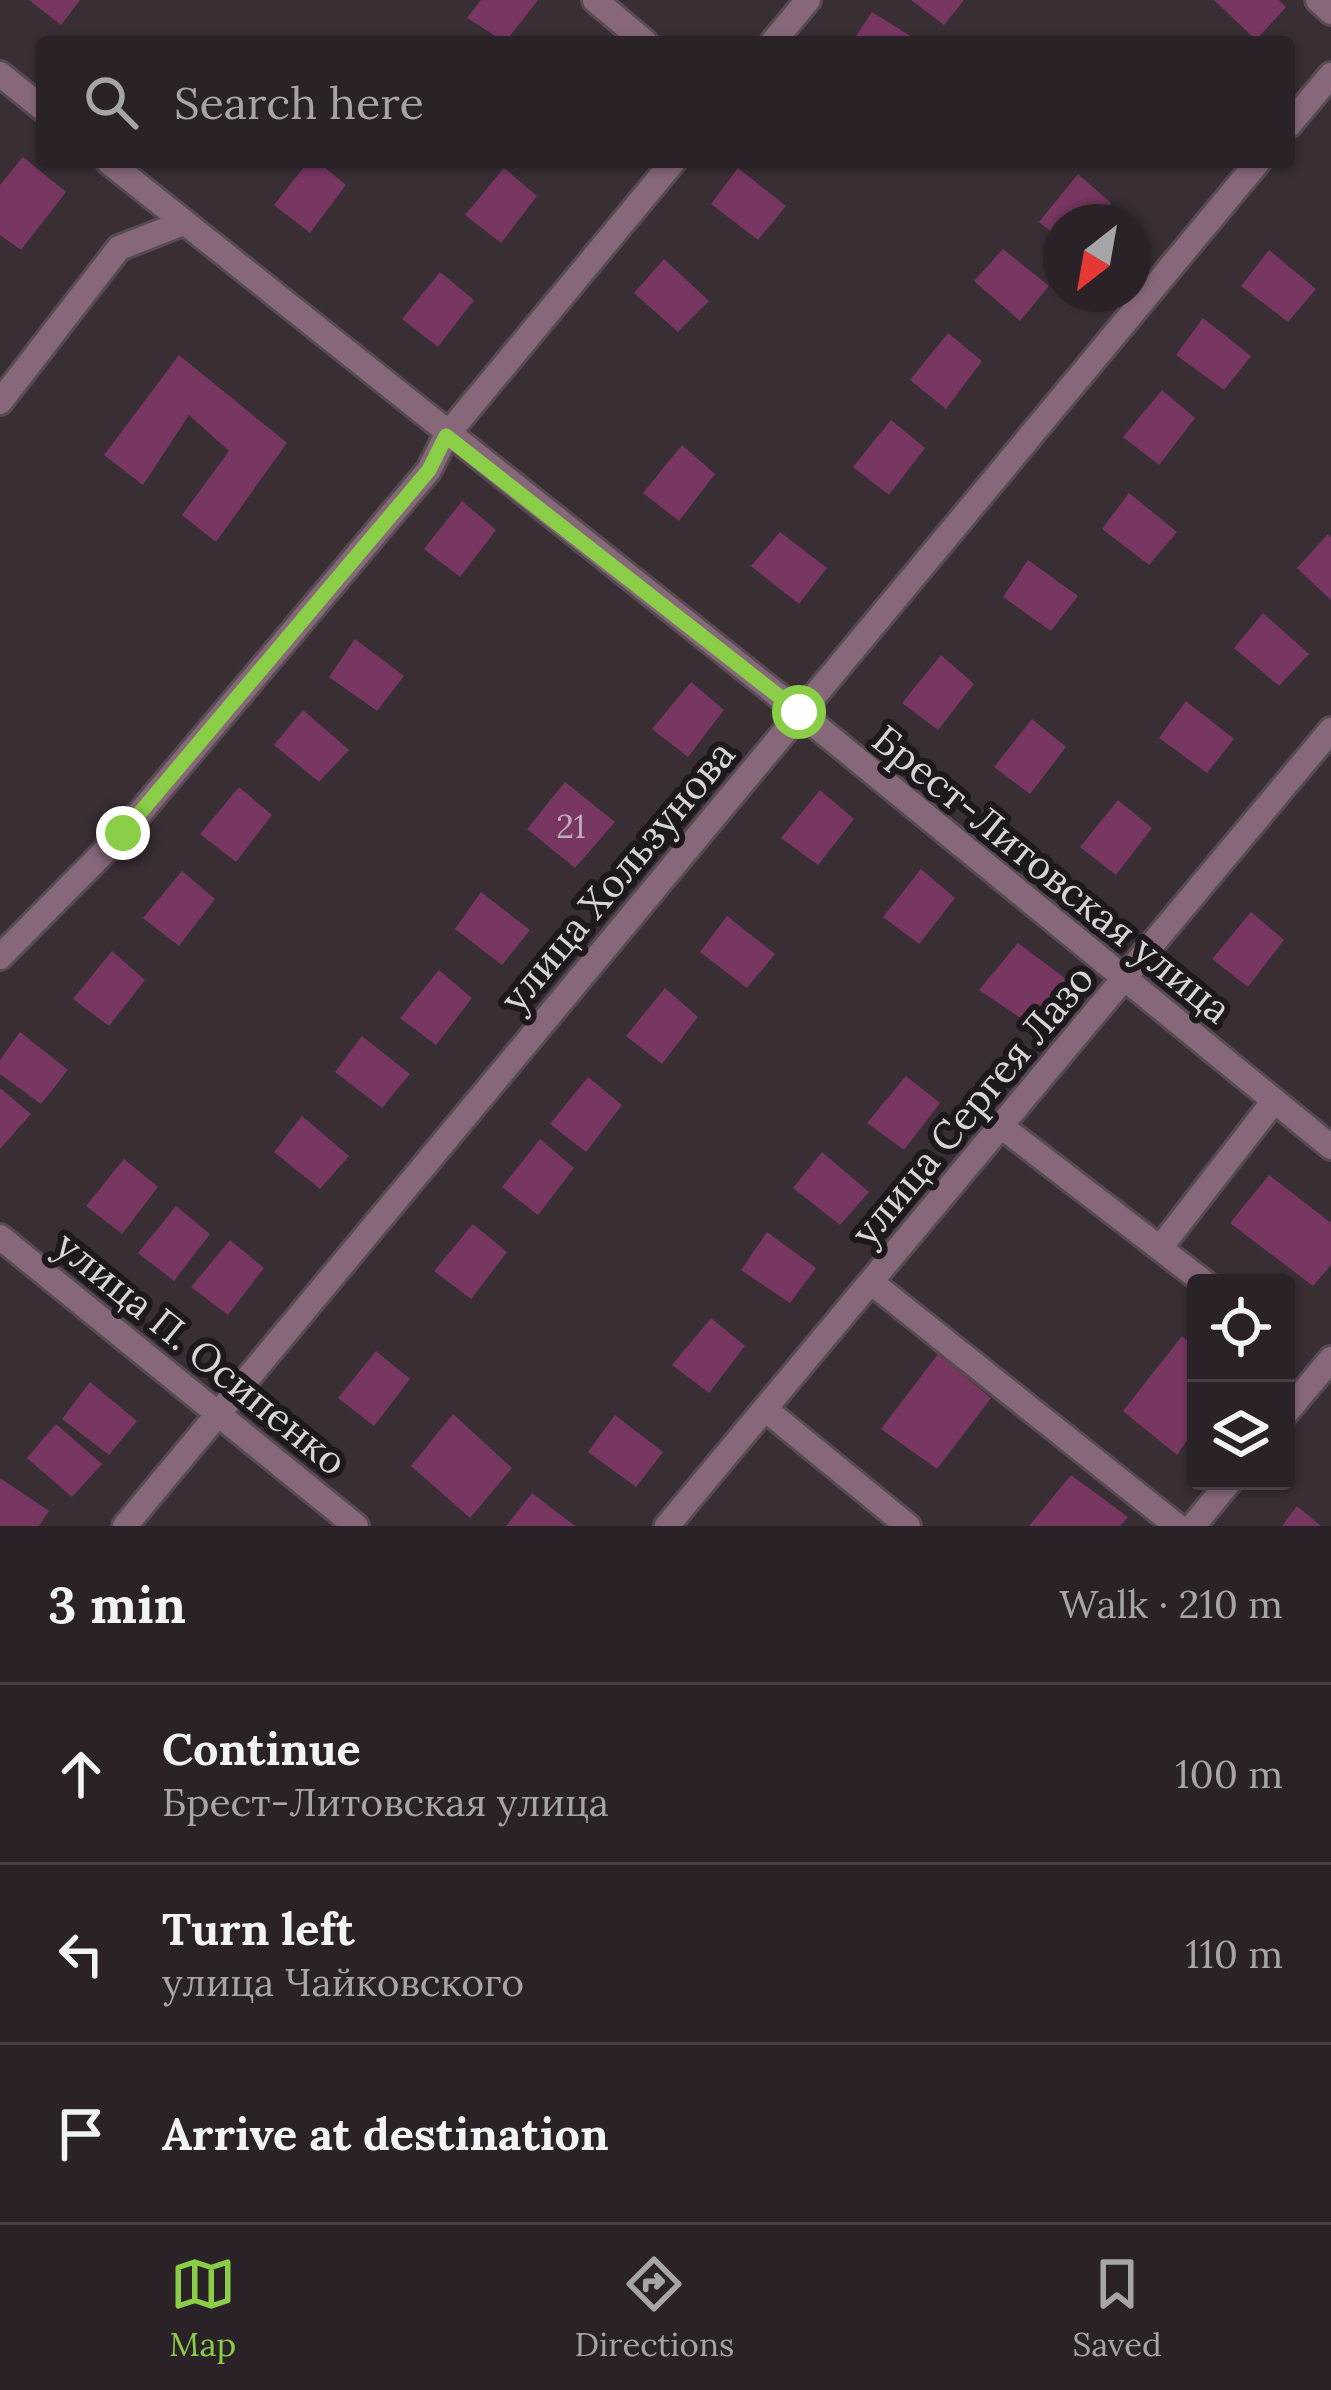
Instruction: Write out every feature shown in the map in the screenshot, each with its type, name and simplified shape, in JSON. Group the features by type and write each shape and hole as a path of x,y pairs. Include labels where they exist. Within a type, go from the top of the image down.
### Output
{"street":[{"path":"595,0 638,36"},
{"path":"778,36 808,0"},
{"path":"1318,0 1331,12"},
{"path":"0,74 36,103"},
{"path":"1295,118 1331,75"},
{"name":"Брест-Литовская улица","path":"116,168 446,436 799,712 1331,1147"},
{"path":"0,957 123,833 429,470 446,436 668,168"},
{"name":"улица Хользунова","path":"125,1526 1253,168"},
{"path":"0,402 119,248 183,223"},
{"name":"улица Сергея Лазо","path":"667,1526 1331,730"},
{"path":"1160,1248 1274,1101"},
{"path":"1001,1126 1193,1274"},
{"name":"улица П. Осипенко","path":"0,1237 356,1526"},
{"path":"871,1282 1177,1526"},
{"path":"1295,1403 1331,1359"},
{"path":"765,1409 908,1526"},
{"path":"1193,1526 1223,1490"}],"building":[{"path":"29,0 80,0 61,25"},
{"path":"481,0 538,0 510,36 496,36 467,18"},
{"path":"911,0 964,0 944,25"},
{"path":"1214,0 1279,0 1286,7 1260,36 1252,36"},
{"path":"872,12 910,36 856,36"},
{"path":"23,157 66,192 21,250 0,235 0,185"},
{"path":"303,168 325,168 346,185 310,233 274,205"},
{"path":"504,168 537,196 501,243 465,215"},
{"path":"738,168 786,206 758,240 711,204"},
{"path":"1078,174 1111,203 1110,204 1054,204"},
{"path":"1003,249 1043,281 1043,293 1020,321 974,281"},
{"path":"1269,250 1316,289 1288,322 1241,286"},
{"path":"664,259 709,301 678,332 634,293"},
{"path":"440,272 474,300 438,347 402,319"},
{"path":"1203,318 1251,356 1224,390 1176,355"},
{"path":"948,333 982,361 946,409 910,380"},
{"path":"179,355 287,443 216,542 182,515 229,451 189,415 143,485 104,455"},
{"path":"1162,390 1195,418 1159,465 1123,437"},
{"path":"891,420 925,448 889,495 853,467"},
{"path":"682,445 715,474 679,521 643,493"},
{"path":"1129,493 1177,532 1149,565 1102,529"},
{"path":"462,501 496,530 460,577 424,549"},
{"path":"780,532 827,568 799,604 751,566"},
{"path":"1328,534 1331,538 1331,600 1297,568"},
{"path":"1028,560 1078,596 1051,631 1003,597"},
{"path":"1263,613 1309,654 1279,686 1234,648"},
{"path":"355,639 404,676 377,711 329,677"},
{"path":"941,655 974,684 938,730 902,703"},
{"path":"691,682 724,710 688,757 652,729"},
{"path":"1186,701 1234,739 1207,773 1159,738"},
{"path":"303,710 349,750 319,782 274,745"},
{"path":"1032,719 1066,747 1030,794 994,767"},
{"path":"565,782 615,822 575,868 527,829"},
{"path":"239,787 272,815 236,862 200,834"},
{"path":"820,790 854,819 818,865 781,838"},
{"path":"1118,800 1152,828 1116,875 1080,847"},
{"path":"921,869 955,898 919,944 883,917"},
{"path":"182,871 215,899 179,946 143,918"},
{"path":"481,892 530,930 502,965 455,929"},
{"path":"1251,912 1284,940 1248,987 1212,959"},
{"path":"727,916 775,954 747,988 700,952"},
{"path":"1018,943 1070,982 1031,1025 979,990"},
{"path":"112,951 145,980 109,1026 73,999"},
{"path":"439,970 472,998 436,1045 400,1018"},
{"path":"665,988 698,1017 662,1064 626,1036"},
{"path":"20,1032 68,1070 41,1104 0,1074 0,1060"},
{"path":"362,1036 410,1074 382,1108 335,1072"},
{"path":"906,1076 940,1103 904,1150 867,1123"},
{"path":"588,1077 622,1105 586,1152 550,1124"},
{"path":"0,1088 31,1114 0,1149"},
{"path":"302,1116 349,1156 320,1189 274,1152"},
{"path":"540,1139 574,1168 538,1215 502,1187"},
{"path":"822,1152 869,1192 840,1225 793,1188"},
{"path":"124,1159 158,1187 122,1234 86,1206"},
{"path":"1269,1175 1331,1223 1331,1265 1313,1286 1230,1223"},
{"path":"176,1206 210,1234 174,1281 138,1253"},
{"path":"473,1224 507,1252 471,1299 434,1271"},
{"path":"767,1232 816,1268 790,1303 741,1270"},
{"path":"230,1240 264,1268 228,1315 191,1287"},
{"path":"711,1318 745,1346 709,1393 672,1365"},
{"path":"1182,1336 1187,1340 1187,1440 1177,1455 1123,1411"},
{"path":"376,1351 410,1379 374,1426 338,1398"},
{"path":"938,1354 991,1398 937,1469 881,1429"},
{"path":"90,1382 137,1421 109,1455 62,1419"},
{"path":"453,1414 512,1468 470,1518 411,1466"},
{"path":"615,1415 663,1452 636,1487 588,1452"},
{"path":"56,1424 102,1464 72,1497 27,1458"},
{"path":"1071,1475 1128,1517 1120,1526 1029,1526"},
{"path":"0,1478 49,1511 39,1526 0,1526"},
{"path":"532,1493 575,1526 506,1526"},
{"path":"1297,1506 1321,1526 1282,1526"}],"route":[{"path":"123,833 429,470 446,436 799,712"}]}
